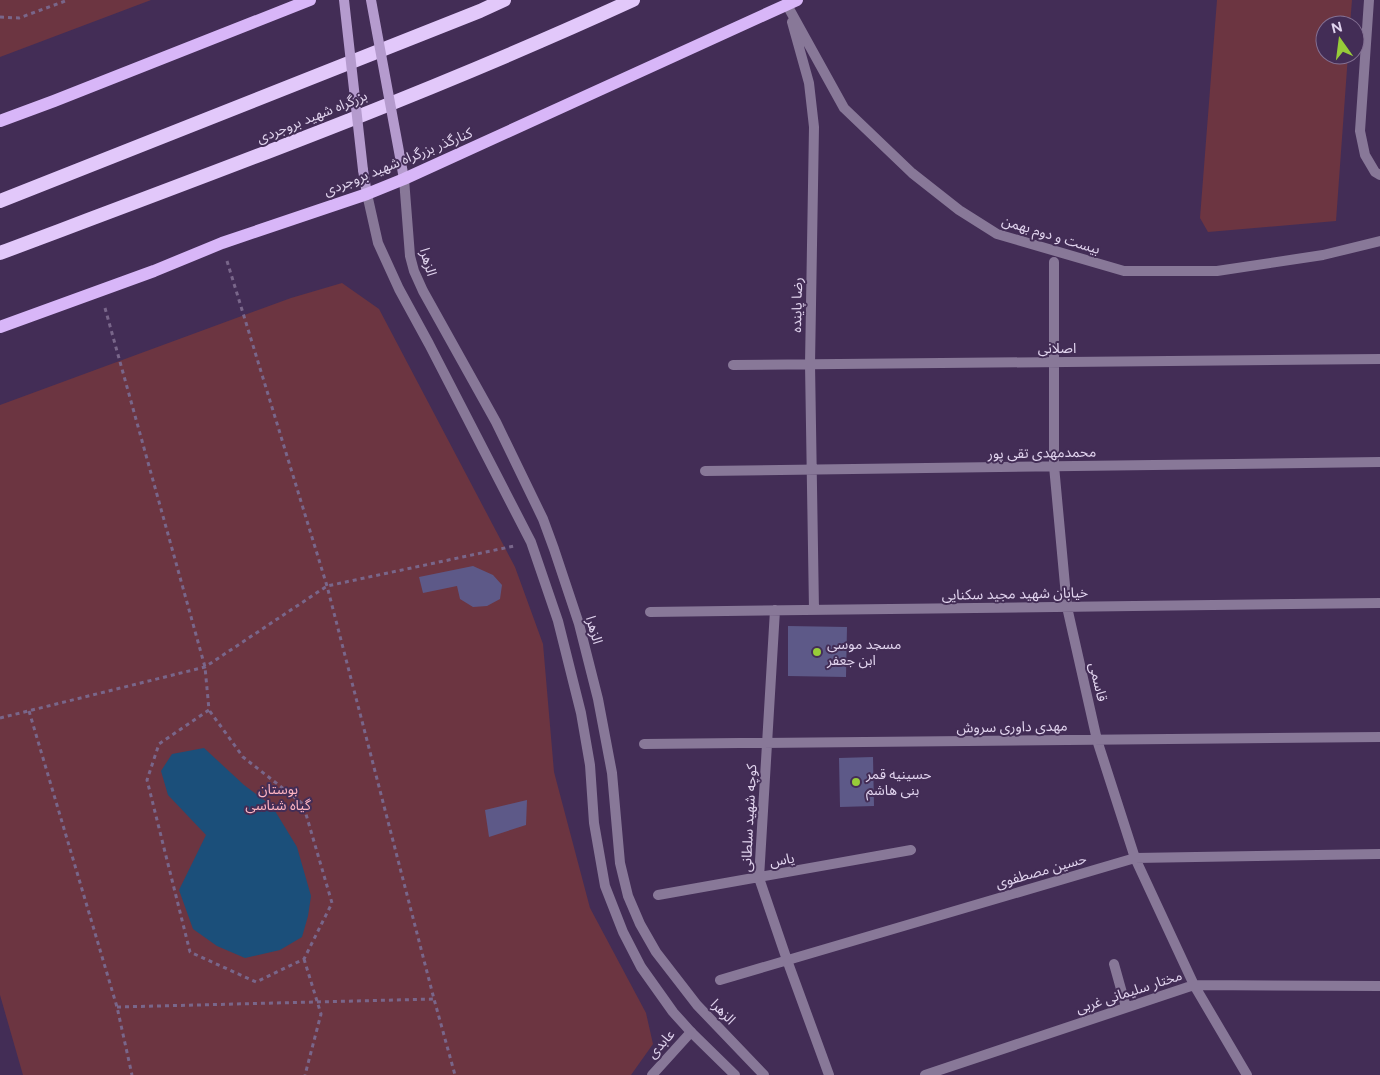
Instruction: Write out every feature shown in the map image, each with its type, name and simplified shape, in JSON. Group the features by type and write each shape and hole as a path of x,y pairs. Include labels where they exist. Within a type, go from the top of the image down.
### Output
{"highway":[{"path":"0,201 504,0"},
{"name":"بزرگراه شهید بروجردی","path":"0,253 291,144 568,30 633,0"}],"main road":[{"path":"0,121 310,0"},
{"path":"344,0 367,194"},
{"path":"372,0 404,179"},
{"name":"کنارگذر بزرگراه شهید بروجردی","path":"0,327 222,244 367,194 404,179 792,2"}],"street":[{"path":"1369,0 1360,131 1364,155 1375,172 1380,175"},
{"name":"بیست و دوم بهمن","path":"792,2 844,108 912,173 959,210 997,234 1124,271 1217,271 1323,255 1380,241"},
{"name":"رضا پاینده","path":"792,2 809,83 814,127 810,364 814,610"},
{"name":"الزهرا","path":"404,179 410,256 414,271 423,291 496,422 543,519 579,624 598,699 610,764 620,863 628,896 640,924 656,952 697,1005 764,1075"},
{"path":"367,194 378,243 399,289 434,352 531,542 558,622 581,713 590,765 594,823 605,886 623,932 641,967 673,1012 735,1075"},
{"name":"قاسمی","path":"1054,262 1054,466 1067,607 1097,740 1135,858 1194,985 1248,1075"},
{"name":"اصلانی","path":"734,364 1380,359"},
{"name":"محمدمهدی تقی پور","path":"705,471 1380,462"},
{"name":"خیابان شهید مجید سکنایی","path":"650,612 1380,603"},
{"name":"کوچه شهید سلطانی","path":"776,610 759,878 786,960 829,1075"},
{"name":"مهدی داوری سروش","path":"644,744 1380,737"},
{"name":"یاس","path":"658,895 911,850"},
{"name":"حسین مصطفوی","path":"720,980 1135,858 1380,854"},
{"path":"1114,964 1126,1007"},
{"name":"مختار سلیمانی غربی","path":"925,1075 1194,985 1380,986"},
{"name":"عابدی","path":"652,1075 691,1032"}],"path":[{"path":"0,17 19,18 68,0"},
{"path":"222,244 327,586 455,1075"},
{"path":"100,290 204,667 209,710 243,757 303,804 332,903 304,959 256,982 190,952 146,780 159,744 209,710"},
{"path":"0,718 204,667 327,586 531,542"},
{"path":"29,711 117,1007 132,1075"},
{"path":"304,959 321,1014 305,1075"},
{"path":"117,1007 434,999"}],"green space":[{"path":"0,0 151,0 0,57"},
{"path":"1217,0 1352,0 1351,15 1315,15 1315,65 1347,65 1336,221 1208,232 1200,218"},
{"name":"بوستان گیاه شناسی","path":"342,283 379,309 515,567 543,644 554,772 590,908 646,1013 653,1044 631,1075 23,1075 0,995 0,405 291,298"}],"water":[{"path":"204,748 244,785 272,806 297,847 311,896 308,916 302,937 280,950 245,958 217,946 193,929 179,890 206,835 168,795 161,771 172,754"}],"building":[{"path":"473,566 493,575 502,585 500,599 487,606 473,607 460,599 457,586 423,593 419,577"},
{"name":"مسجد موسی ابن جعفر","path":"788,626 847,627 846,677 788,676"},
{"name":"حسینیه قمر بنی هاشم","path":"873,757 874,806 840,807 839,758"},
{"path":"527,800 526,825 489,837 485,810"}],"place":[{"name":"مسجد موسی ابن جعفر","path":"817,652"},
{"name":"حسینیه قمر بنی هاشم","path":"856,782"}]}
